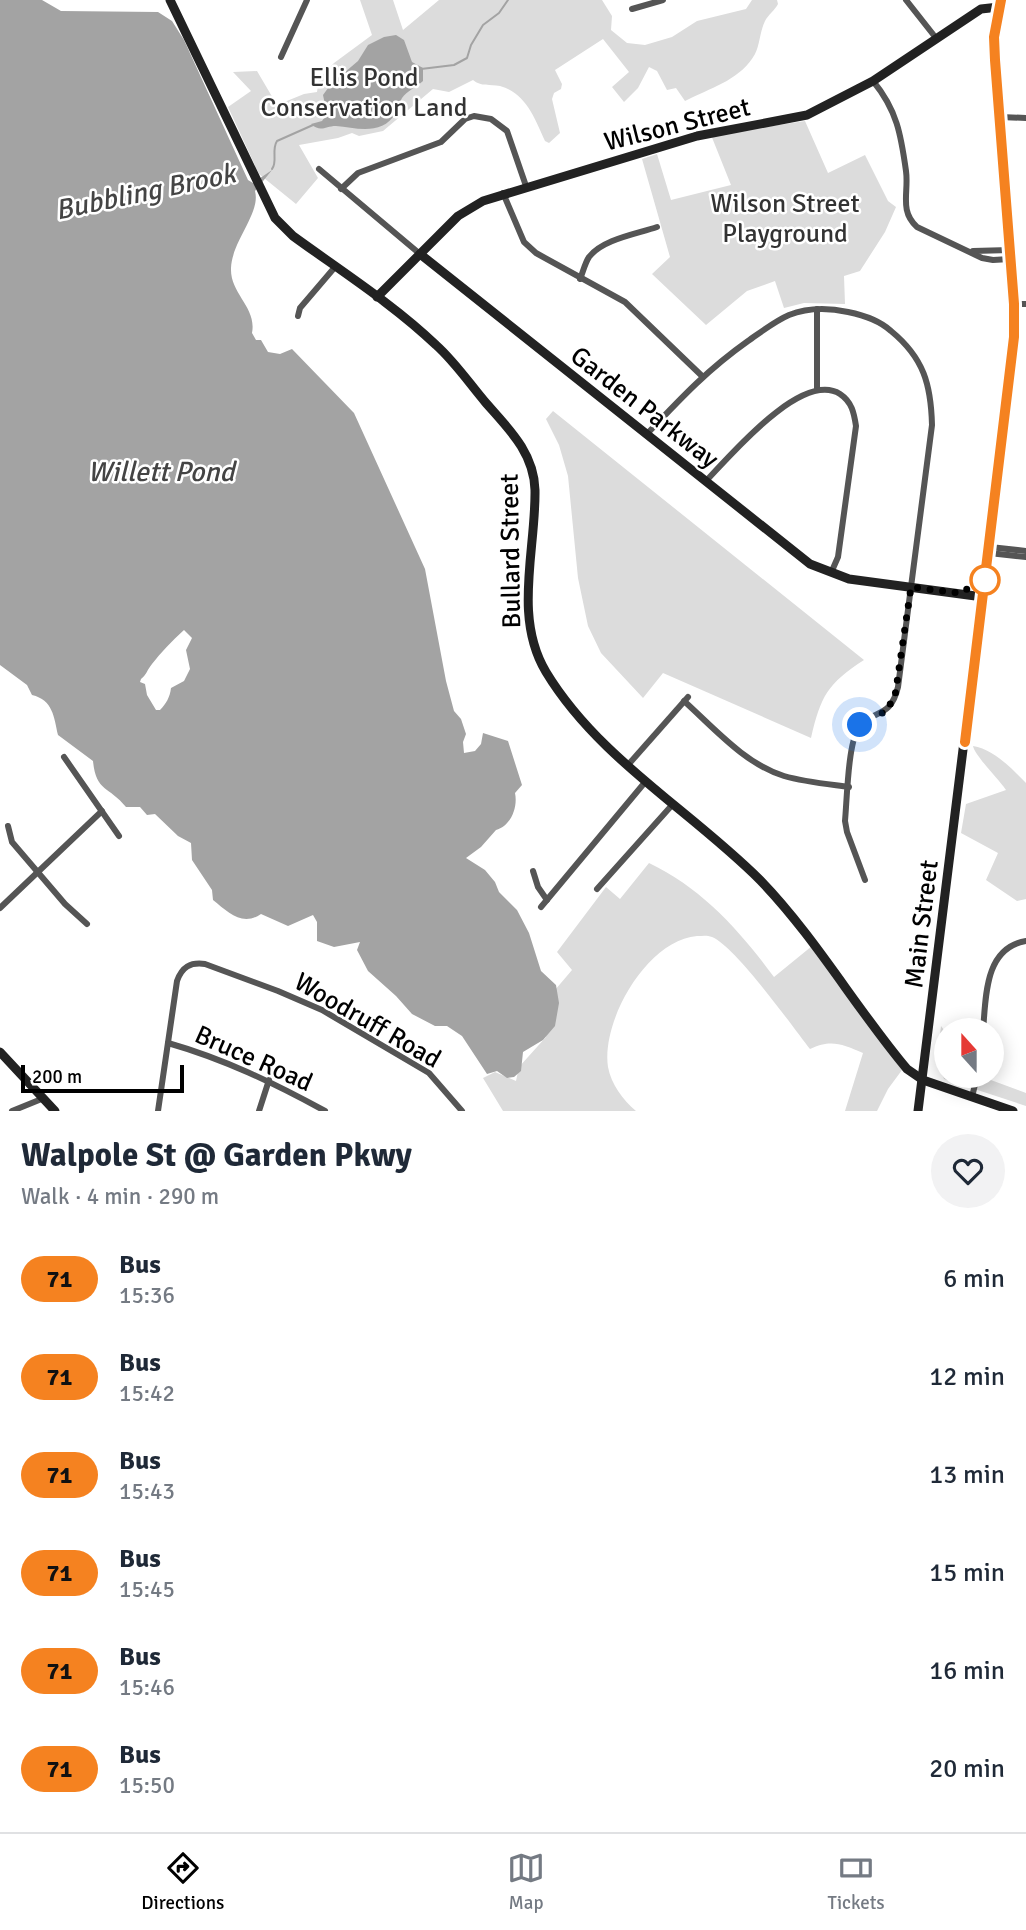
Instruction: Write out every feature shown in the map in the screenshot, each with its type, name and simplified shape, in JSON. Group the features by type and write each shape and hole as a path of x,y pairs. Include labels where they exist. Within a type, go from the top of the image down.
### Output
{"main road":[{"name":"Bullard Street","path":"170,0 259,190 281,225 437,346 506,425 527,454 533,468 535,491 528,623 534,648 545,670 604,742 760,881 810,937 902,1062 912,1074 923,1080"},
{"name":"Wilson Street","path":"377,297 458,216 472,206 503,193 697,135 807,115 873,81 981,9 1000,4"},
{"name":"Main Street","path":"918,1111 1011,370 1014,304 994,47 1000,4"},
{"name":"Garden Parkway","path":"421,254 800,557 831,573 859,581 983,597"},
{"path":"0,1052 55,1111"},
{"path":"923,1080 1013,1111"}],"street":[{"path":"281,57 307,0"},
{"path":"632,9 663,0"},
{"path":"906,0 936,38"},
{"path":"873,81 887,98 897,121 907,173 907,216 917,227 982,258 993,260 1010,255"},
{"path":"341,189 358,173 441,142 465,120 474,116 491,119 507,131 526,187"},
{"path":"1000,117 1026,118"},
{"name":"Garden Parkway","path":"319,169 421,254"},
{"path":"503,193 524,242 536,253 625,302 702,376"},
{"path":"580,279 595,251 657,227"},
{"path":"298,316 300,308 335,267"},
{"path":"1014,304 1026,304"},
{"path":"646,435 702,376 758,334 789,315 817,309 860,315 889,328 914,354 926,377 932,425 895,696 886,711 865,722 856,732 853,741 845,821 865,880"},
{"path":"817,309 817,388"},
{"path":"706,481 772,415 801,396 817,388 833,390 848,401 853,408 856,426 838,557 831,573"},
{"path":"989,550 1026,551"},
{"path":"989,550 1026,557"},
{"path":"628,765 686,699 737,749 764,768 783,776 849,787"},
{"path":"64,757 119,836"},
{"path":"541,907 646,781"},
{"path":"597,890 673,804"},
{"path":"0,908 102,811"},
{"path":"8,826 12,842 65,904 87,924"},
{"path":"533,871 538,887 547,900"},
{"path":"984,1018 989,975 996,960 1014,943 1026,941"},
{"name":"Woodruff Road","path":"158,1111 179,975 189,964 205,964 322,1010 429,1073 462,1111"},
{"name":"Bruce Road","path":"168,1043 203,1053 269,1080 324,1111"},
{"path":"259,1111 269,1080"},
{"path":"972,1097 974,1088"},
{"path":"12,1111 44,1098"}],"green space":[{"name":"Ellis Pond Conservation Land","path":"360,0 393,0 403,30 439,0 602,0 612,16 611,30 627,43 645,45 672,37 697,21 746,9 752,0 777,0 778,4 765,21 755,54 743,69 727,81 685,101 676,88 667,90 657,71 649,67 638,88 624,102 612,87 629,72 603,39 555,70 562,84 552,99 560,133 549,143 545,141 523,101 509,89 479,84 473,80 449,92 433,89 383,131 359,136 352,133 299,145 318,178 296,204 259,174 228,107 251,91 233,72 257,71 277,105 304,94 317,92 319,79 334,63 372,35"},
{"name":"Wilson Street Playground","path":"805,121 828,173 865,155 888,201 896,207 885,232 860,271 844,276 845,304 804,303 784,308 775,281 747,291 706,325 652,274 670,257 642,159 657,154 671,200 731,185 711,135"},
{"path":"553,411 864,660 842,676 827,692 818,711 811,738 663,673 643,698 601,653 588,626 578,578 568,476 559,445 546,419"},
{"path":"973,746 995,756 1026,783 1026,899 1017,901 986,880 998,853 961,833 966,804 1006,790"},
{"path":"649,863 686,885 719,912 748,943 774,977 812,946 902,1070 877,1111 845,1111 863,1053 836,1044 824,1044 810,1049 763,988 722,943 712,937 697,936 679,941 661,952 645,967 620,1006 612,1028 608,1067 618,1091 636,1111 503,1111 483,1078 495,1072 516,1081 519,1067 546,1037 555,990 572,970 557,952 606,887 620,899"},
{"path":"1004,1085 1026,1093 1026,1106 971,1088 1004,1088"}],"water":[{"name":"Willett Pond","path":"0,0 42,0 61,11 158,12 172,21 184,40 248,180 253,183 272,170 255,191 254,209 236,248 231,268 235,285 251,316 252,333 256,340 261,340 268,352 280,354 292,349 354,413 425,569 446,681 454,711 461,719 466,734 463,742 464,753 475,751 481,744 483,733 508,741 522,785 515,793 514,810 506,824 466,858 485,870 499,892 517,910 529,933 541,971 556,985 559,1003 555,1026 543,1040 523,1052 521,1071 514,1077 507,1078 497,1071 487,1074 462,1036 447,1026 435,1026 412,1014 368,971 357,950 360,942 334,947 317,941 317,922 313,915 288,926 261,914 248,919 230,913 213,900 212,890 192,860 191,843 178,836 155,814 147,815 140,807 126,807 104,788 97,778 93,761 58,735 54,716 48,705 32,695 27,685 0,665","holes":["184,630 192,638 186,650 190,669 184,681 171,688 166,703 160,710 156,710 147,695 145,684 140,682 141,679 159,655"]},
{"path":"396,35 404,40 412,62 423,68 423,81 404,96 390,120 384,125 369,129 314,127 311,124 322,121 327,114 323,95 331,84 358,61 368,45 384,37"}],"waterway":[{"name":"Bubbling Brook","path":"421,69 454,65 467,58 483,25 499,13 508,0"},
{"name":"Bubbling Brook","path":"272,169 277,141 313,125"}],"bus line":[{"name":"71","path":"965,742 1014,337 1014,304 994,37 1001,0"}],"route":[{"path":"860,725 886,711 895,696 911,587 959,593 985,580"}]}
